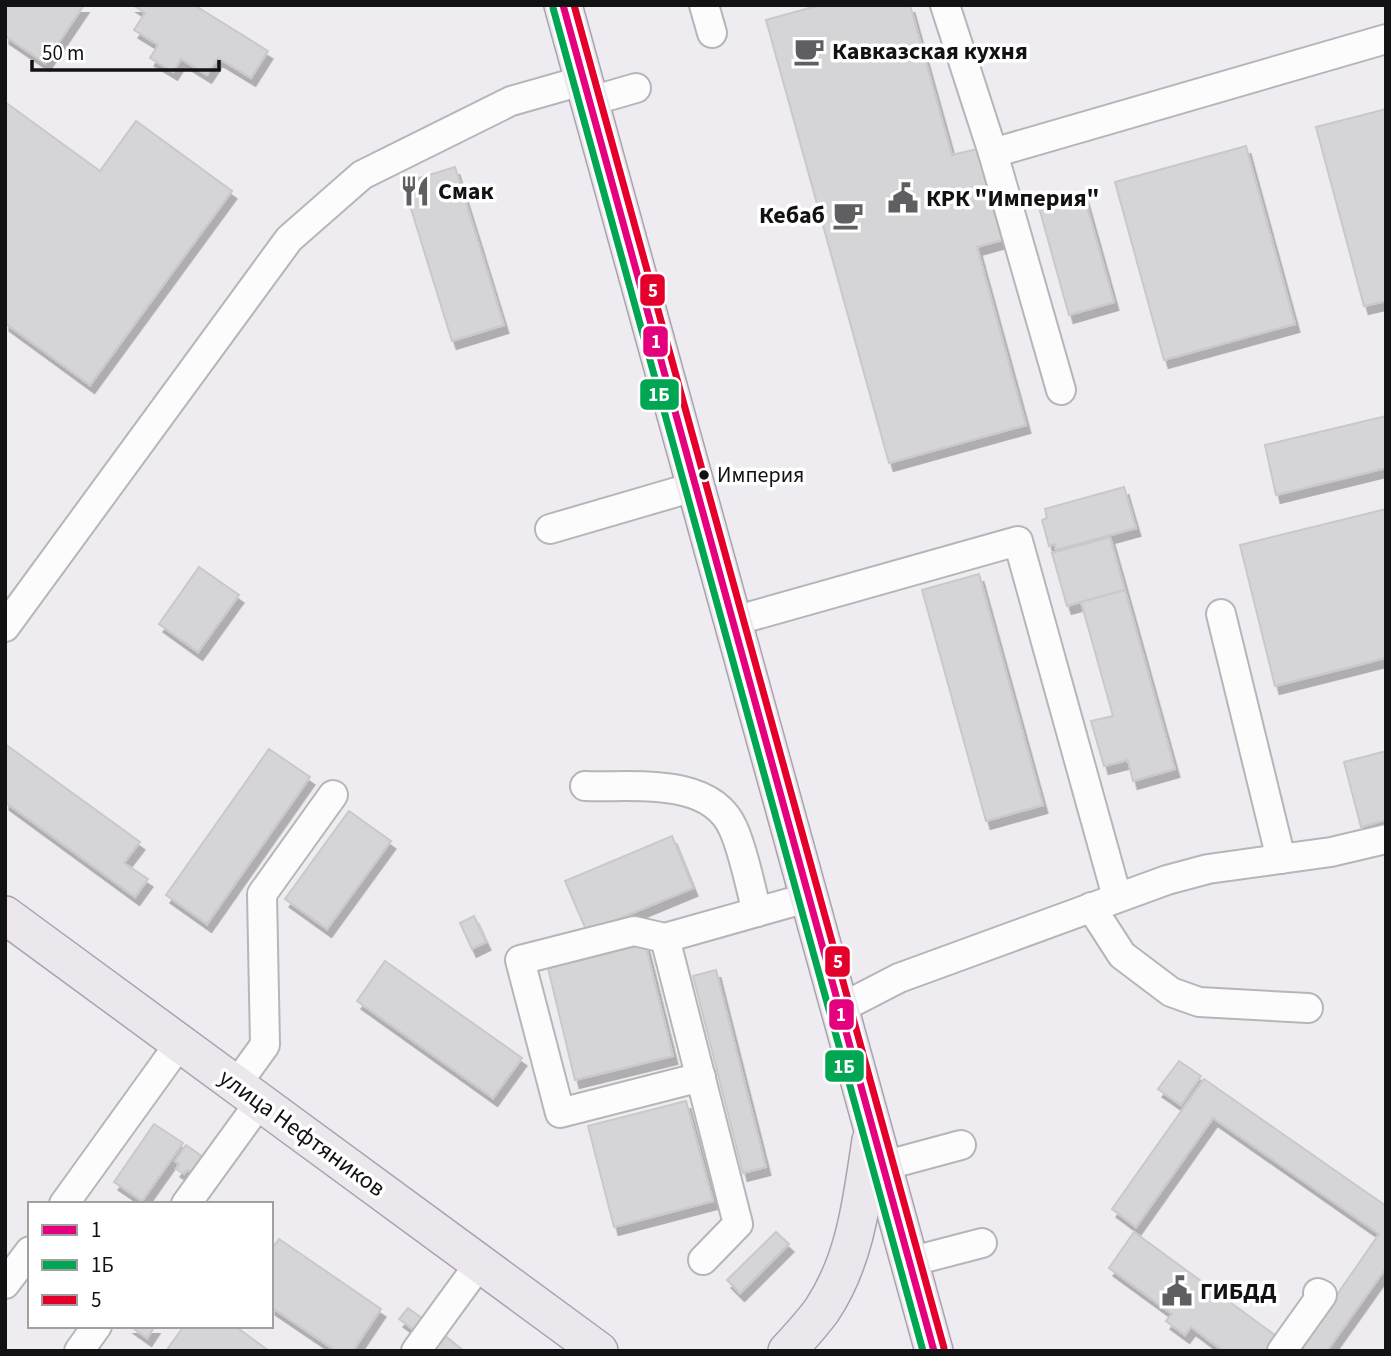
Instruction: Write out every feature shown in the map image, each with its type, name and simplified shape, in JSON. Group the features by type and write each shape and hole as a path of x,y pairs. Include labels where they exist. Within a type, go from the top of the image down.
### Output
{"main road":[{"path":"563,5 841,1008 933,1351"},
{"name":"улица Нефтяников","path":"5,915 599,1351"},
{"path":"787,1351 821,1311 841,1276 858,1223 873,1125"}],"lane":[{"path":"546,5 575,45"},
{"path":"704,5 712,33"},
{"path":"945,5 993,153 1061,390"},
{"path":"993,153 1386,38"},
{"path":"5,627 289,239 362,175 511,101 588,90 636,88"},
{"path":"550,529 697,486"},
{"path":"734,621 865,595 1018,541 1104,902 1122,955 1171,992 1199,1002 1308,1008"},
{"path":"1221,614 1281,859"},
{"path":"585,786 679,789 705,797 722,810 733,828 757,912"},
{"path":"187,1202 248,1093 265,1045 262,894 333,795"},
{"path":"841,1008 900,978 1104,902 1208,869 1331,852 1386,839"},
{"path":"701,1077 560,1113 520,960 634,931 665,938 810,897"},
{"path":"665,938 738,1224 703,1261"},
{"path":"65,1202 180,1043"},
{"path":"883,1166 961,1145"},
{"path":"909,1262 982,1243"},
{"path":"5,1284 28,1254"},
{"path":"415,1351 480,1263"},
{"path":"1282,1351 1322,1295 1318,1293"},
{"path":"79,1351 96,1328"}],"building":[{"path":"5,5 84,5 45,63 5,36"},
{"path":"133,5 194,5 268,51 251,78 218,58 207,75 181,59 173,72 150,58 158,45 134,30 145,13"},
{"name":"КРК \"Империя\"","path":"820,5 910,5 952,155 977,149 1002,240 977,247 1026,425 889,463 766,20"},
{"path":"5,102 100,171 136,121 232,191 90,385 5,323"},
{"path":"1386,109 1386,301 1364,306 1316,127"},
{"path":"1246,146 1295,324 1164,360 1115,182"},
{"path":"455,167 504,325 452,341 403,183"},
{"path":"1083,192 1114,302 1069,315 1038,204"},
{"path":"1386,416 1386,468 1276,495 1265,445"},
{"path":"1124,487 1136,528 1056,550 1055,544 1049,546 1042,520 1047,518 1045,509"},
{"path":"1386,509 1386,658 1275,686 1240,545"},
{"path":"1110,537 1125,590 1067,606 1052,553"},
{"path":"199,567 239,595 198,652 159,624"},
{"path":"979,574 1043,805 986,821 922,590"},
{"path":"1125,590 1175,769 1133,781 1128,760 1104,766 1091,721 1113,716 1081,602"},
{"path":"5,744 140,842 124,863 148,879 135,897 5,802"},
{"path":"269,749 310,777 207,924 166,895"},
{"path":"1386,751 1386,820 1361,827 1344,762"},
{"path":"349,811 391,841 327,929 285,899"},
{"path":"672,836 693,888 587,932 565,881"},
{"path":"474,916 486,942 472,949 460,923"},
{"path":"645,944 673,1056 575,1080 548,968"},
{"path":"385,961 522,1058 493,1098 357,1001"},
{"path":"716,970 766,1167 743,1173 693,976"},
{"path":"1179,1061 1201,1076 1181,1105 1158,1089"},
{"path":"1204,1079 1386,1206 1386,1268 1327,1351 1298,1351 1379,1234 1213,1118 1136,1227 1112,1209"},
{"path":"686,1101 713,1201 614,1227 588,1126"},
{"path":"154,1124 183,1143 142,1201 114,1182"},
{"path":"186,1145 203,1157 192,1173 187,1170 184,1174 176,1169 179,1164 175,1161"},
{"path":"776,1232 789,1244 740,1293 727,1280"},
{"name":"ГИБДД","path":"1134,1232 1279,1338 1270,1351 1223,1351 1191,1327 1185,1335 1166,1321 1172,1314 1109,1268"},
{"path":"279,1239 381,1309 353,1351 336,1351 273,1308 273,1247"},
{"path":"408,1308 423,1319 414,1330 399,1319"},
{"path":"133,1328 154,1328 147,1338"},
{"path":"183,1328 238,1328 269,1351 172,1351 168,1348"},
{"path":"444,1335 464,1351 432,1351"}],"transit line":[{"name":"1","path":"563,5 934,1351"},
{"name":"5","path":"574,5 944,1348"},
{"name":"1Б","path":"553,8 923,1351"}],"place":[{"name":"Кавказская кухня","path":"809,51"},
{"name":"Смак","path":"415,191"},
{"name":"КРК \"Империя\"","path":"903,198"},
{"name":"Кебаб","path":"848,215"},
{"name":"Империя","path":"704,475"},
{"name":"ГИБДД","path":"1177,1291"}]}
